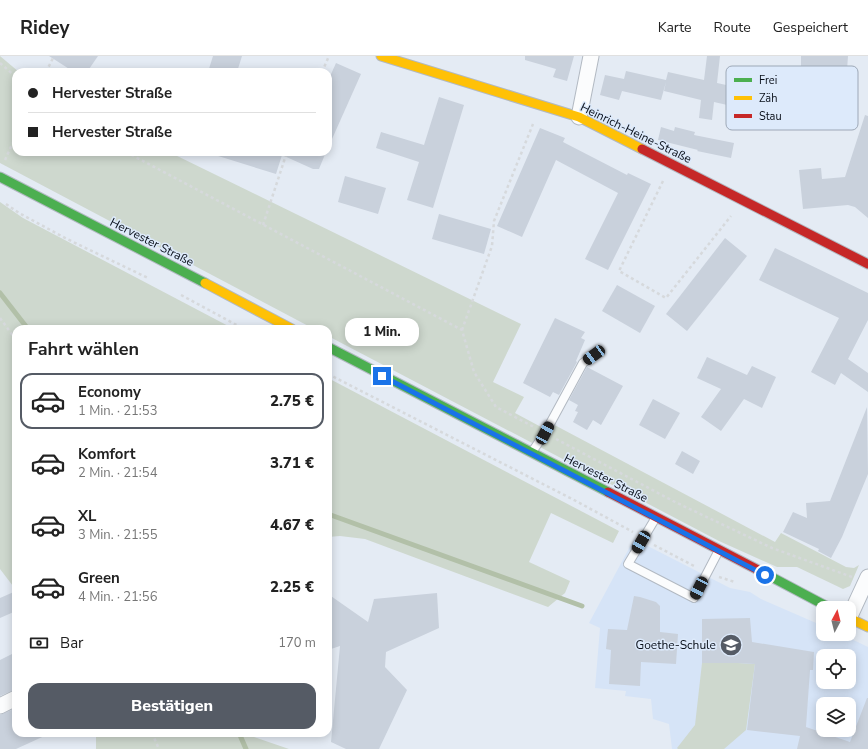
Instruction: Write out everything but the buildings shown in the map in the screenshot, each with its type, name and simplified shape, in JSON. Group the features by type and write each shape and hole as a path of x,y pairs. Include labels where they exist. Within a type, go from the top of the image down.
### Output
{"main road":[{"name":"Heinrich-Heine-Straße","path":"380,56 396,58 579,117 868,264"},
{"name":"Hervester Straße","path":"0,177 284,325"},
{"name":"Hervester Straße","path":"332,350 816,601"},
{"path":"856,621 868,627"}],"street":[{"path":"579,117 591,56"},
{"path":"856,603 867,579"},
{"path":"0,706 12,700"}],"lane":[{"path":"532,453 545,433 583,363 594,355"},
{"path":"655,518 628,564 694,598 719,551"}],"path":[{"path":"48,68 54,56"},
{"path":"324,68 329,56"},
{"path":"0,63 12,74"},
{"path":"541,105 494,221 492,246 462,330 474,372 496,407 675,502 772,548 867,579"},
{"path":"2,165 12,144"},
{"path":"134,156 462,330"},
{"path":"263,225 286,156"},
{"path":"671,164 619,271 666,298 744,201"},
{"path":"3,202 19,213 67,239 150,279"},
{"path":"175,292 237,325"},
{"path":"0,318 12,334"},
{"path":"332,376 576,500 707,573 736,582"},
{"path":"154,737 159,749"}],"shaded area":[{"path":"0,56 14,68 12,68 12,156 177,156 521,324 493,382 524,397 515,413 543,428 547,421 775,542 781,533 846,567 854,568 859,565 850,586 843,589 797,567 777,567 719,541 332,338 332,325 306,325 0,163"},
{"path":"0,202 23,218 226,325 12,325 12,585 0,569"},
{"path":"332,380 619,531 613,543 551,513 529,562 570,581 565,593 548,607 365,539 340,536 332,537"},
{"name":"Goethe-Schule","path":"634,539 730,588 750,592 761,599 816,623 816,641 856,641 868,647 868,749 672,749 669,724 653,719 651,699 625,696 626,691 595,688 600,628 589,623"},
{"path":"702,663 755,664 746,730 724,749 678,749 677,748 695,725"},
{"path":"96,737 254,737 289,749 96,749"}],"waterway":[{"path":"0,293 25,325"},
{"path":"332,515 582,606"},
{"path":"241,737 246,749"}],"traffic: fast":[{"path":"0,177 205,283"},
{"path":"332,349 608,492"},
{"path":"764,573 817,601"}],"traffic: slow":[{"path":"381,56 579,117 642,149"},
{"path":"205,283 284,325"},
{"path":"856,621 868,627"}],"traffic: jam":[{"path":"642,149 868,264"},
{"path":"608,492 764,573"}],"place":[{"name":"Goethe-Schule","path":"731,645"}],"route":[{"path":"382,376 765,575"}]}
